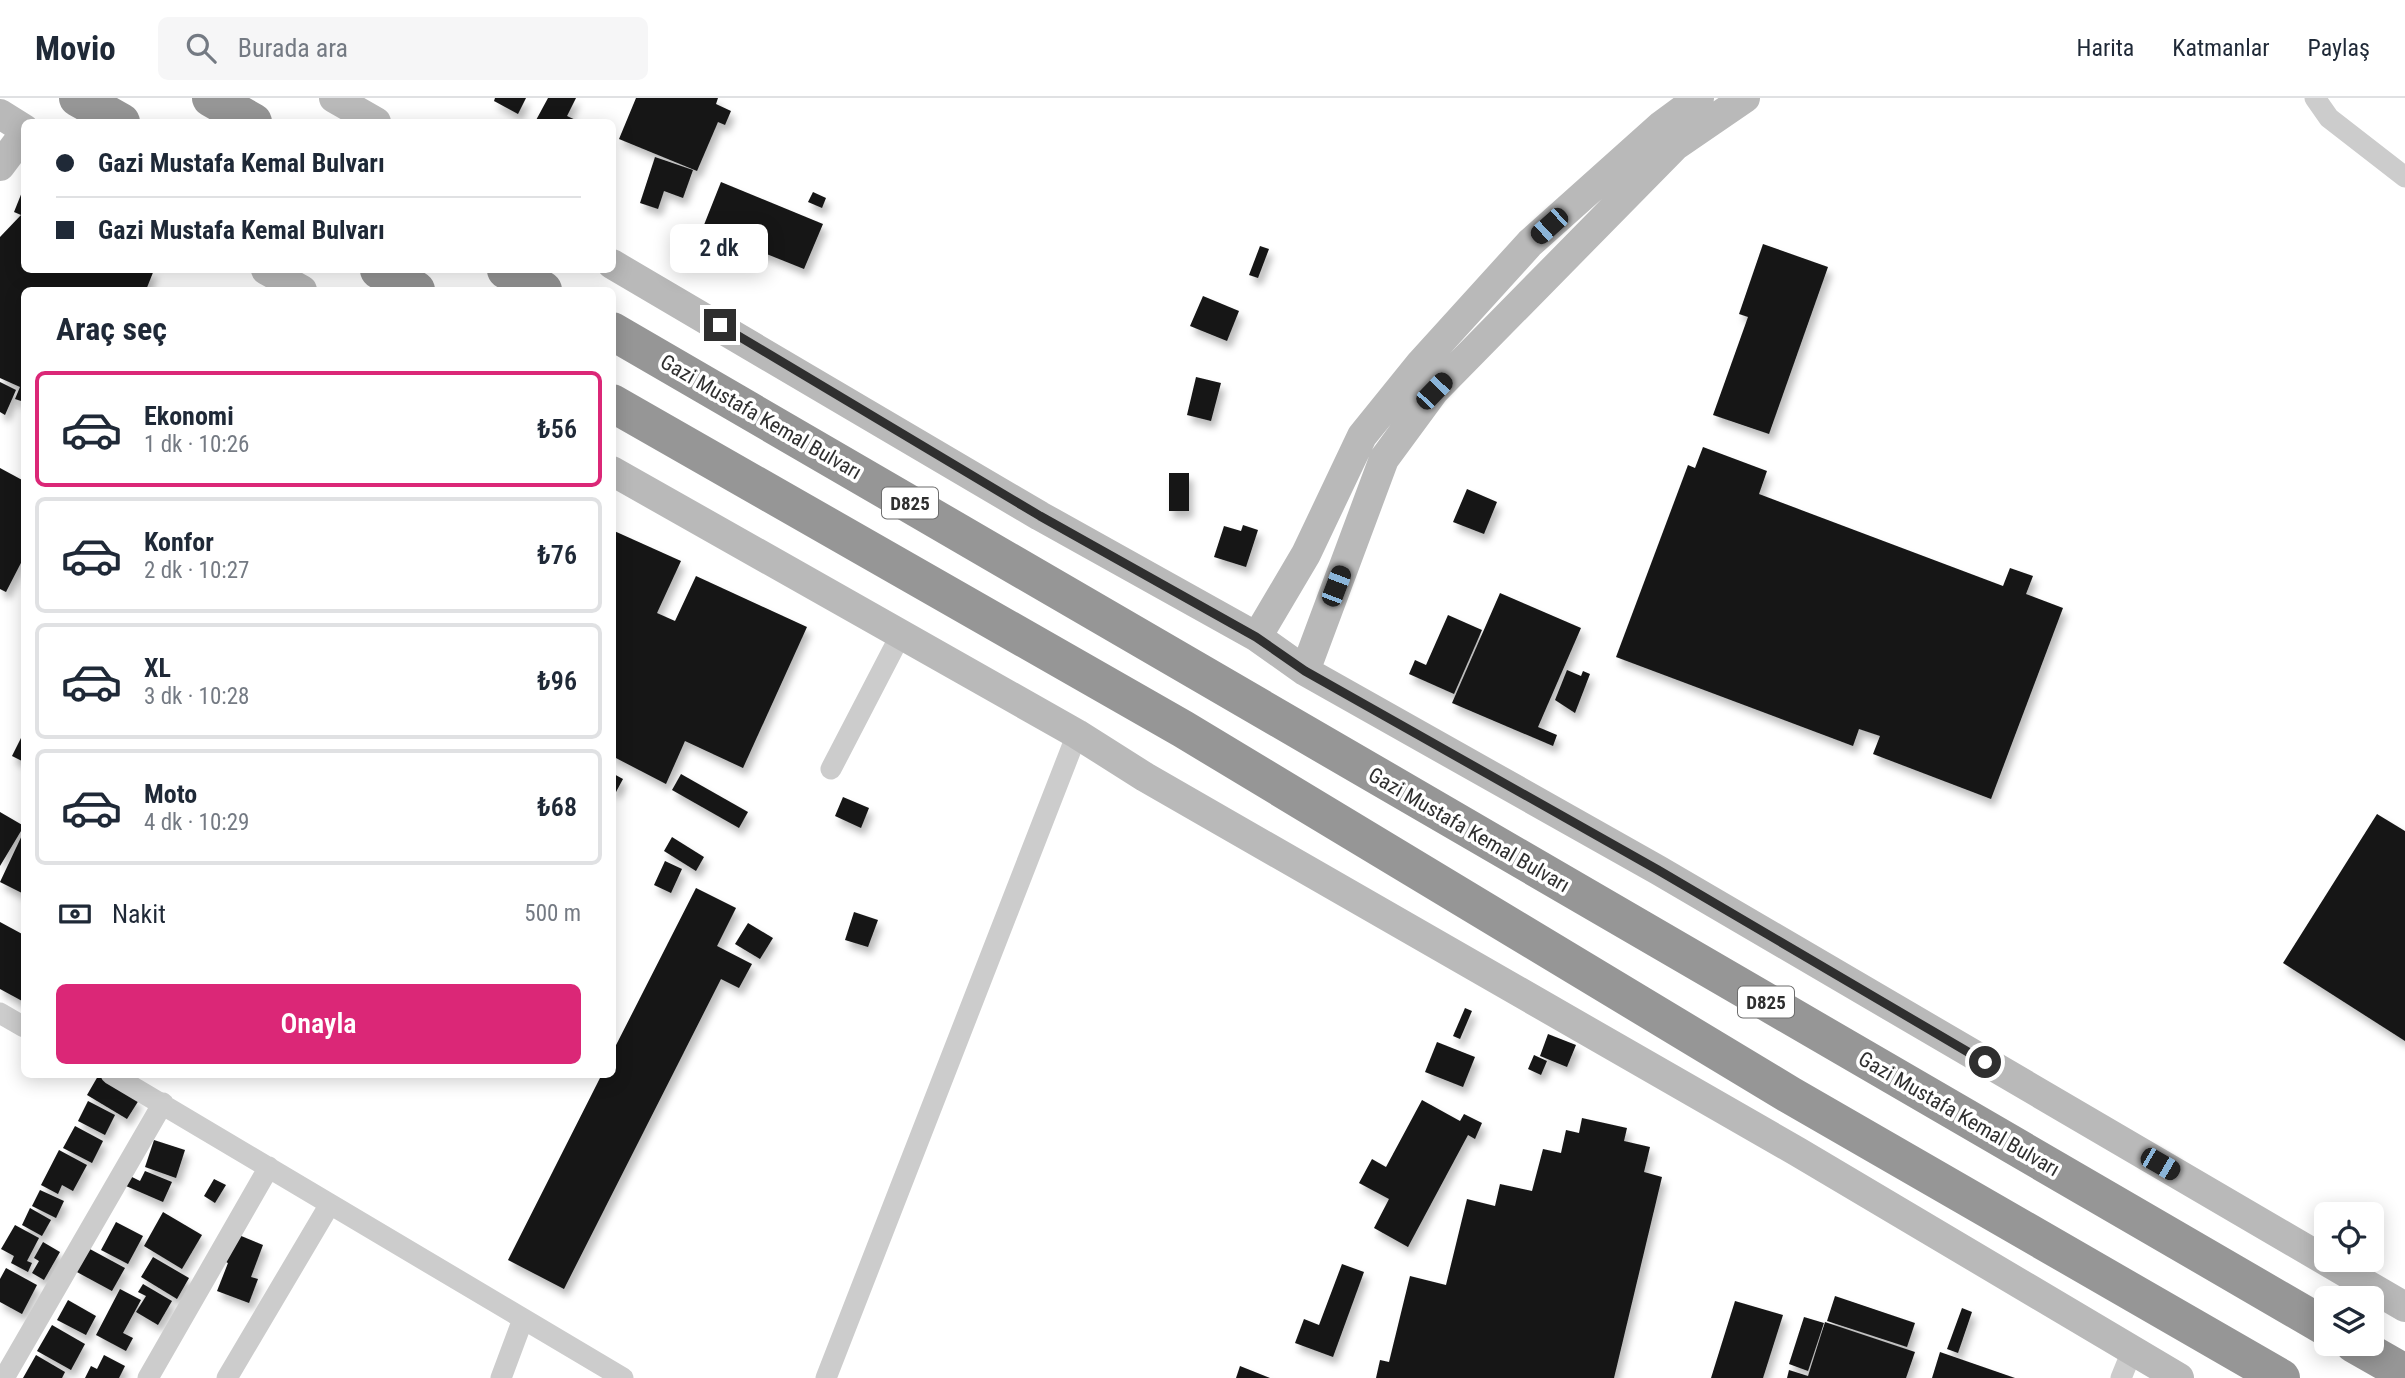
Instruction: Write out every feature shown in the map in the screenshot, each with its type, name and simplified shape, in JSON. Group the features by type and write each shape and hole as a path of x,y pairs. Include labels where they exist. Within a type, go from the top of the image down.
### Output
{"highway":[{"path":"78,98 116,119"},
{"path":"211,98 248,119"},
{"path":"385,273 410,287"},
{"path":"512,273 537,287"},
{"name":"Gazi Mustafa Kemal Bulvarı","path":"616,333 2314,1320"},
{"path":"616,405 1183,729 1790,1094 2281,1378"},
{"path":"2375,1356 2405,1373"}],"street":[{"path":"334,98 371,119"},
{"path":"1256,637 1306,554 1362,436 1421,363 1530,243 1662,125 1699,98"},
{"path":"1305,671 1384,459 1434,391 1675,146 1745,98"},
{"path":"2315,98 2329,118 2405,177"},
{"path":"0,114 21,129"},
{"path":"0,166 21,135"},
{"path":"616,266 1040,516 1256,637 1305,671 1658,870 2405,1307"},
{"path":"271,273 297,287"},
{"path":"616,473 1077,734 1145,777 1787,1146 2179,1378"},
{"path":"831,769 900,636"},
{"path":"826,1378 1077,734"},
{"path":"0,1013 21,1025"},
{"path":"118,1078 623,1378"},
{"path":"4,1378 163,1103"},
{"path":"148,1378 269,1167"},
{"path":"227,1378 330,1203"},
{"path":"501,1378 523,1319"},
{"path":"2121,1378 2132,1351"}],"building":[{"path":"495,98 526,98 518,114 494,101"},
{"path":"548,98 576,98 567,116 574,119 537,119"},
{"path":"636,98 718,98 716,104 731,111 725,125 718,122 697,171 619,139"},
{"path":"655,157 693,170 683,198 664,191 658,209 640,203"},
{"path":"721,182 823,224 804,269 722,236 716,248 698,240"},
{"path":"813,192 826,198 822,208 808,202"},
{"path":"21,194 21,215 14,212"},
{"path":"21,215 21,273 153,273 147,287 21,287 21,401 15,399 20,387 0,378 0,237"},
{"path":"1763,244 1828,267 1769,434 1713,415 1748,317 1739,314"},
{"path":"1260,246 1269,249 1258,278 1249,275"},
{"path":"1203,296 1239,311 1227,341 1190,326"},
{"path":"1196,377 1221,383 1211,421 1187,415"},
{"path":"0,382 16,390 5,415 0,412"},
{"path":"1703,447 1767,471 1759,494 2003,586 2010,568 2033,576 2026,594 2063,608 1991,799 1873,754 1880,736 1859,729 1853,746 1616,657 1688,465 1695,468"},
{"path":"0,468 21,479 21,563 6,592 0,589"},
{"path":"1169,473 1189,473 1189,511 1169,511"},
{"path":"1467,489 1497,502 1484,534 1453,522"},
{"path":"1243,525 1258,530 1246,567 1214,557 1224,526 1241,531"},
{"path":"616,532 681,561 657,613 675,621 696,576 807,627 743,768 685,741 666,784 616,758"},
{"path":"1500,593 1581,628 1538,727 1557,735 1553,746 1452,703"},
{"path":"1448,615 1482,630 1454,694 1409,674 1415,660 1426,665"},
{"path":"1567,670 1581,676 1583,671 1590,674 1575,713 1555,700"},
{"path":"21,738 21,760 12,756"},
{"path":"681,774 748,812 739,828 672,790"},
{"path":"616,775 623,779 616,792"},
{"path":"843,797 869,808 861,828 835,816"},
{"path":"0,812 21,824 21,831 0,866"},
{"path":"2377,814 2405,831 2405,1041 2283,963"},
{"path":"21,837 21,892 0,882"},
{"path":"672,837 704,857 696,871 664,851"},
{"path":"665,861 682,869 671,893 654,885"},
{"path":"696,888 736,908 717,946 752,964 739,988 721,979 564,1289 508,1260 600,1078 616,1078 616,1045"},
{"path":"854,912 878,920 868,947 845,940"},
{"path":"0,922 21,933 21,1000 0,989"},
{"path":"748,923 773,938 760,959 735,944"},
{"path":"1465,1008 1472,1011 1460,1039 1453,1036"},
{"path":"1548,1034 1576,1045 1567,1067 1540,1056"},
{"path":"1437,1042 1475,1057 1463,1087 1425,1072"},
{"path":"1534,1055 1547,1061 1541,1075 1528,1069"},
{"path":"97,1078 101,1078 139,1100 127,1119 87,1095"},
{"path":"1422,1100 1460,1121 1464,1114 1482,1123 1475,1139 1468,1135 1408,1247 1374,1228 1389,1199 1359,1183 1372,1159 1386,1167"},
{"path":"88,1101 115,1115 105,1135 78,1121"},
{"path":"1582,1118 1627,1128 1624,1141 1650,1147 1644,1172 1662,1177 1614,1378 1376,1378 1380,1360 1389,1362 1410,1276 1446,1285 1467,1199 1495,1206 1500,1184 1532,1191 1543,1149 1561,1153 1566,1130 1579,1133"},
{"path":"75,1126 103,1141 92,1163 63,1148"},
{"path":"154,1140 185,1150 176,1178 145,1167"},
{"path":"59,1150 87,1165 73,1191 62,1185 58,1194 41,1185"},
{"path":"145,1171 172,1182 163,1202 126,1186 130,1176 140,1181"},
{"path":"214,1179 226,1185 215,1203 204,1196"},
{"path":"40,1190 64,1201 56,1218 32,1206"},
{"path":"30,1208 51,1220 42,1236 22,1225"},
{"path":"163,1212 202,1235 182,1269 144,1246"},
{"path":"116,1222 143,1236 128,1264 101,1250"},
{"path":"15,1225 39,1238 27,1261 32,1263 28,1272 11,1263 14,1256 1,1249"},
{"path":"234,1233 263,1245 251,1277 258,1279 249,1303 217,1291 228,1263 224,1261"},
{"path":"43,1242 60,1252 44,1280 32,1273 39,1261 34,1258"},
{"path":"88,1248 125,1268 112,1291 75,1271"},
{"path":"153,1257 189,1278 177,1299 141,1277"},
{"path":"1342,1264 1364,1272 1333,1357 1295,1343 1304,1319 1319,1325"},
{"path":"6,1268 37,1285 22,1314 0,1302 0,1279"},
{"path":"143,1284 172,1301 158,1325 136,1312 146,1296 138,1292"},
{"path":"120,1289 141,1300 123,1333 133,1338 126,1351 96,1335"},
{"path":"1835,1296 1915,1323 1907,1347 1827,1321"},
{"path":"68,1300 96,1316 86,1335 57,1320"},
{"path":"1735,1301 1783,1315 1763,1378 1711,1378"},
{"path":"1962,1308 1972,1312 1958,1353 1947,1349"},
{"path":"1804,1317 1824,1323 1808,1371 1789,1364"},
{"path":"1825,1322 1915,1352 1906,1378 1787,1378 1789,1370 1808,1376"},
{"path":"52,1325 85,1344 71,1370 37,1351"},
{"path":"1940,1352 2015,1378 1932,1378"},
{"path":"36,1355 65,1372 62,1378 23,1378"},
{"path":"104,1355 125,1366 119,1378 85,1378 91,1366 97,1369"},
{"path":"1240,1366 1270,1378 1236,1378"}],"route":[{"path":"720,325 1040,516 1256,637 1305,671 1658,870 1985,1062"}]}
